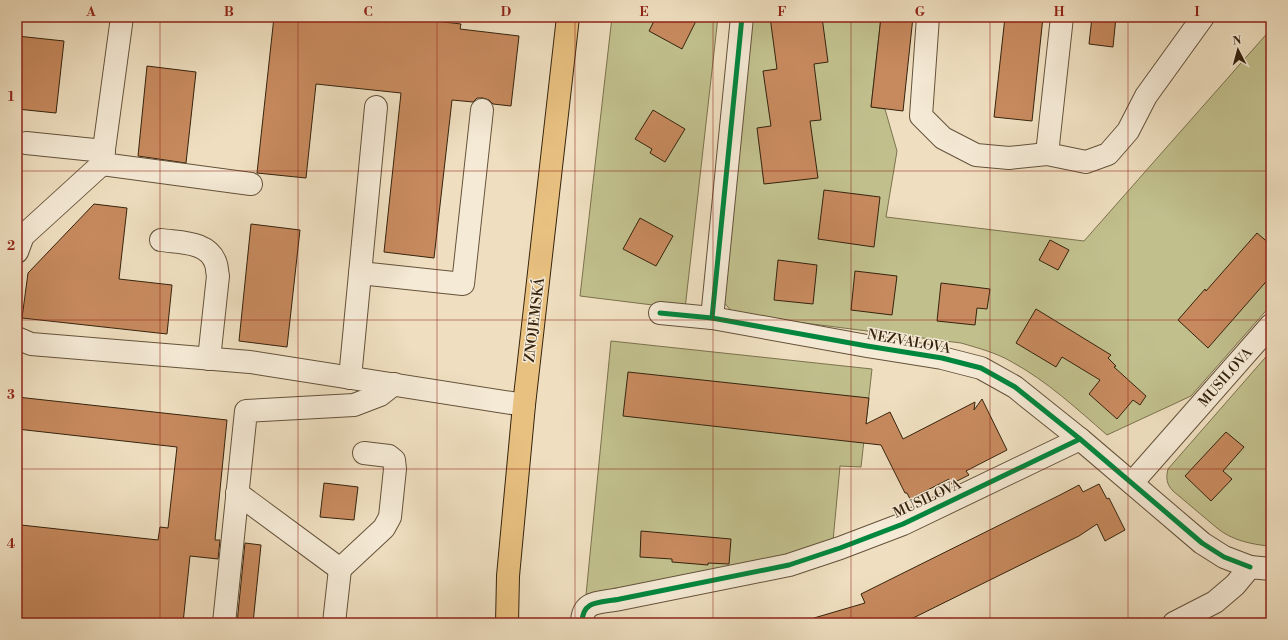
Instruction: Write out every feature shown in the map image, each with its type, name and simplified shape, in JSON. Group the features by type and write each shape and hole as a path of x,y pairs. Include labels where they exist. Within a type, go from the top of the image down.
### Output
{"main road":[{"name":"ZNOJEMSKÁ","path":"507,623 508,576 524,405 568,17"}],"street":[{"path":"19,240 103,158 122,17 118,17"},
{"path":"712,318 742,17"},
{"path":"928,17 921,116 943,138 976,155 1009,158 1047,154 1086,162 1108,154 1128,131 1146,96 1203,17"},
{"path":"1047,154 1062,17"},
{"path":"350,378 376,107"},
{"path":"360,273 463,284 482,110"},
{"path":"26,143 251,184"},
{"path":"161,240 199,245 210,253 216,264 218,276 209,359"},
{"name":"NEZVALOVA","path":"660,313 712,318 942,358 981,368 1015,387 1080,438"},
{"name":"MUSILOVA","path":"1132,483 1271,325"},
{"path":"17,338 31,344 250,362 524,405"},
{"path":"224,623 246,410 354,405 380,395 394,384"},
{"path":"1080,438 1202,543 1224,557 1261,568"},
{"name":"MUSILOVA","path":"582,623 582,614 585,608 593,603 613,601 789,565 840,548 903,524 1080,438"},
{"path":"334,623 340,570 384,528 390,517 395,469 394,460 389,456 364,453"},
{"path":"237,493 340,570"},
{"path":"1174,623 1215,602 1235,585 1261,568"}],"shaded area":[{"path":"612,17 718,17 685,309 580,296"},
{"path":"752,17 881,17 871,107 885,109 897,151 886,217 1084,241 1271,29 1271,305 1191,396 1107,435 1037,378 994,353 961,343 734,314 720,298"},
{"path":"611,341 872,369 861,467 840,466 833,541 750,564 586,595"},
{"path":"1271,351 1271,546 1242,541 1229,536 1217,528 1173,491 1169,486 1167,478 1168,469"}],"building":[{"path":"274,17 402,17 461,24 460,29 519,36 511,106 493,104 489,100 483,98 477,98 473,102 452,100 434,258 384,252 401,93 316,84 306,178 257,173"},
{"path":"656,17 698,17 682,49 649,31"},
{"path":"770,17 822,17 828,62 814,64 821,120 810,121 818,178 764,184 757,128 771,126 763,71 777,69"},
{"path":"881,17 913,17 903,111 871,107"},
{"path":"1005,17 1043,17 1032,121 994,117"},
{"path":"1092,17 1116,17 1113,47 1089,44"},
{"path":"17,36 64,41 56,113 17,109"},
{"path":"147,66 196,72 186,163 138,156"},
{"path":"653,110 685,129 665,162 650,153 652,149 635,139"},
{"path":"824,190 880,197 874,247 818,239"},
{"path":"94,204 127,208 119,279 172,285 167,334 22,318 28,273"},
{"path":"640,218 673,236 656,266 623,249"},
{"path":"251,224 300,230 287,347 239,341"},
{"path":"1257,233 1271,245 1271,276 1208,348 1178,320 1205,289 1206,291"},
{"path":"1050,240 1069,250 1058,270 1039,260"},
{"path":"778,260 817,265 813,304 774,300"},
{"path":"855,271 897,276 892,315 851,310"},
{"path":"941,283 990,289 987,309 977,308 975,325 937,321"},
{"path":"1036,309 1111,355 1108,358 1116,366 1114,367 1146,396 1140,405 1133,400 1117,419 1089,394 1100,380 1062,357 1056,367 1016,343"},
{"path":"628,372 869,398 866,424 890,412 903,439 975,402 974,410 982,399 1007,450 966,471 969,475 951,484 949,479 910,499 907,493 905,493 881,445 623,416"},
{"path":"17,397 227,420 215,540 220,540 218,559 190,556 183,623 17,623 17,557 21,525 158,540 160,527 168,528 177,447 17,429"},
{"path":"1226,432 1244,447 1223,471 1232,479 1211,501 1185,476"},
{"path":"324,483 358,487 354,520 320,517"},
{"path":"1099,484 1107,499 1109,498 1125,530 1105,541 1097,524 1079,536 903,623 815,623 814,618 865,603 861,594 1079,485 1083,492"},
{"path":"641,531 731,539 729,564 708,563 708,565 672,562 672,559 640,557"},
{"path":"245,543 261,545 253,623 237,623"}],"cycle path":[{"path":"712,318 742,17"},
{"path":"660,313 712,318 942,358 981,368 1015,387 1080,439"},
{"path":"582,623 585,610 589,606 600,602 789,565 840,548 903,524 1080,439 1202,543 1224,557 1250,567"}]}
